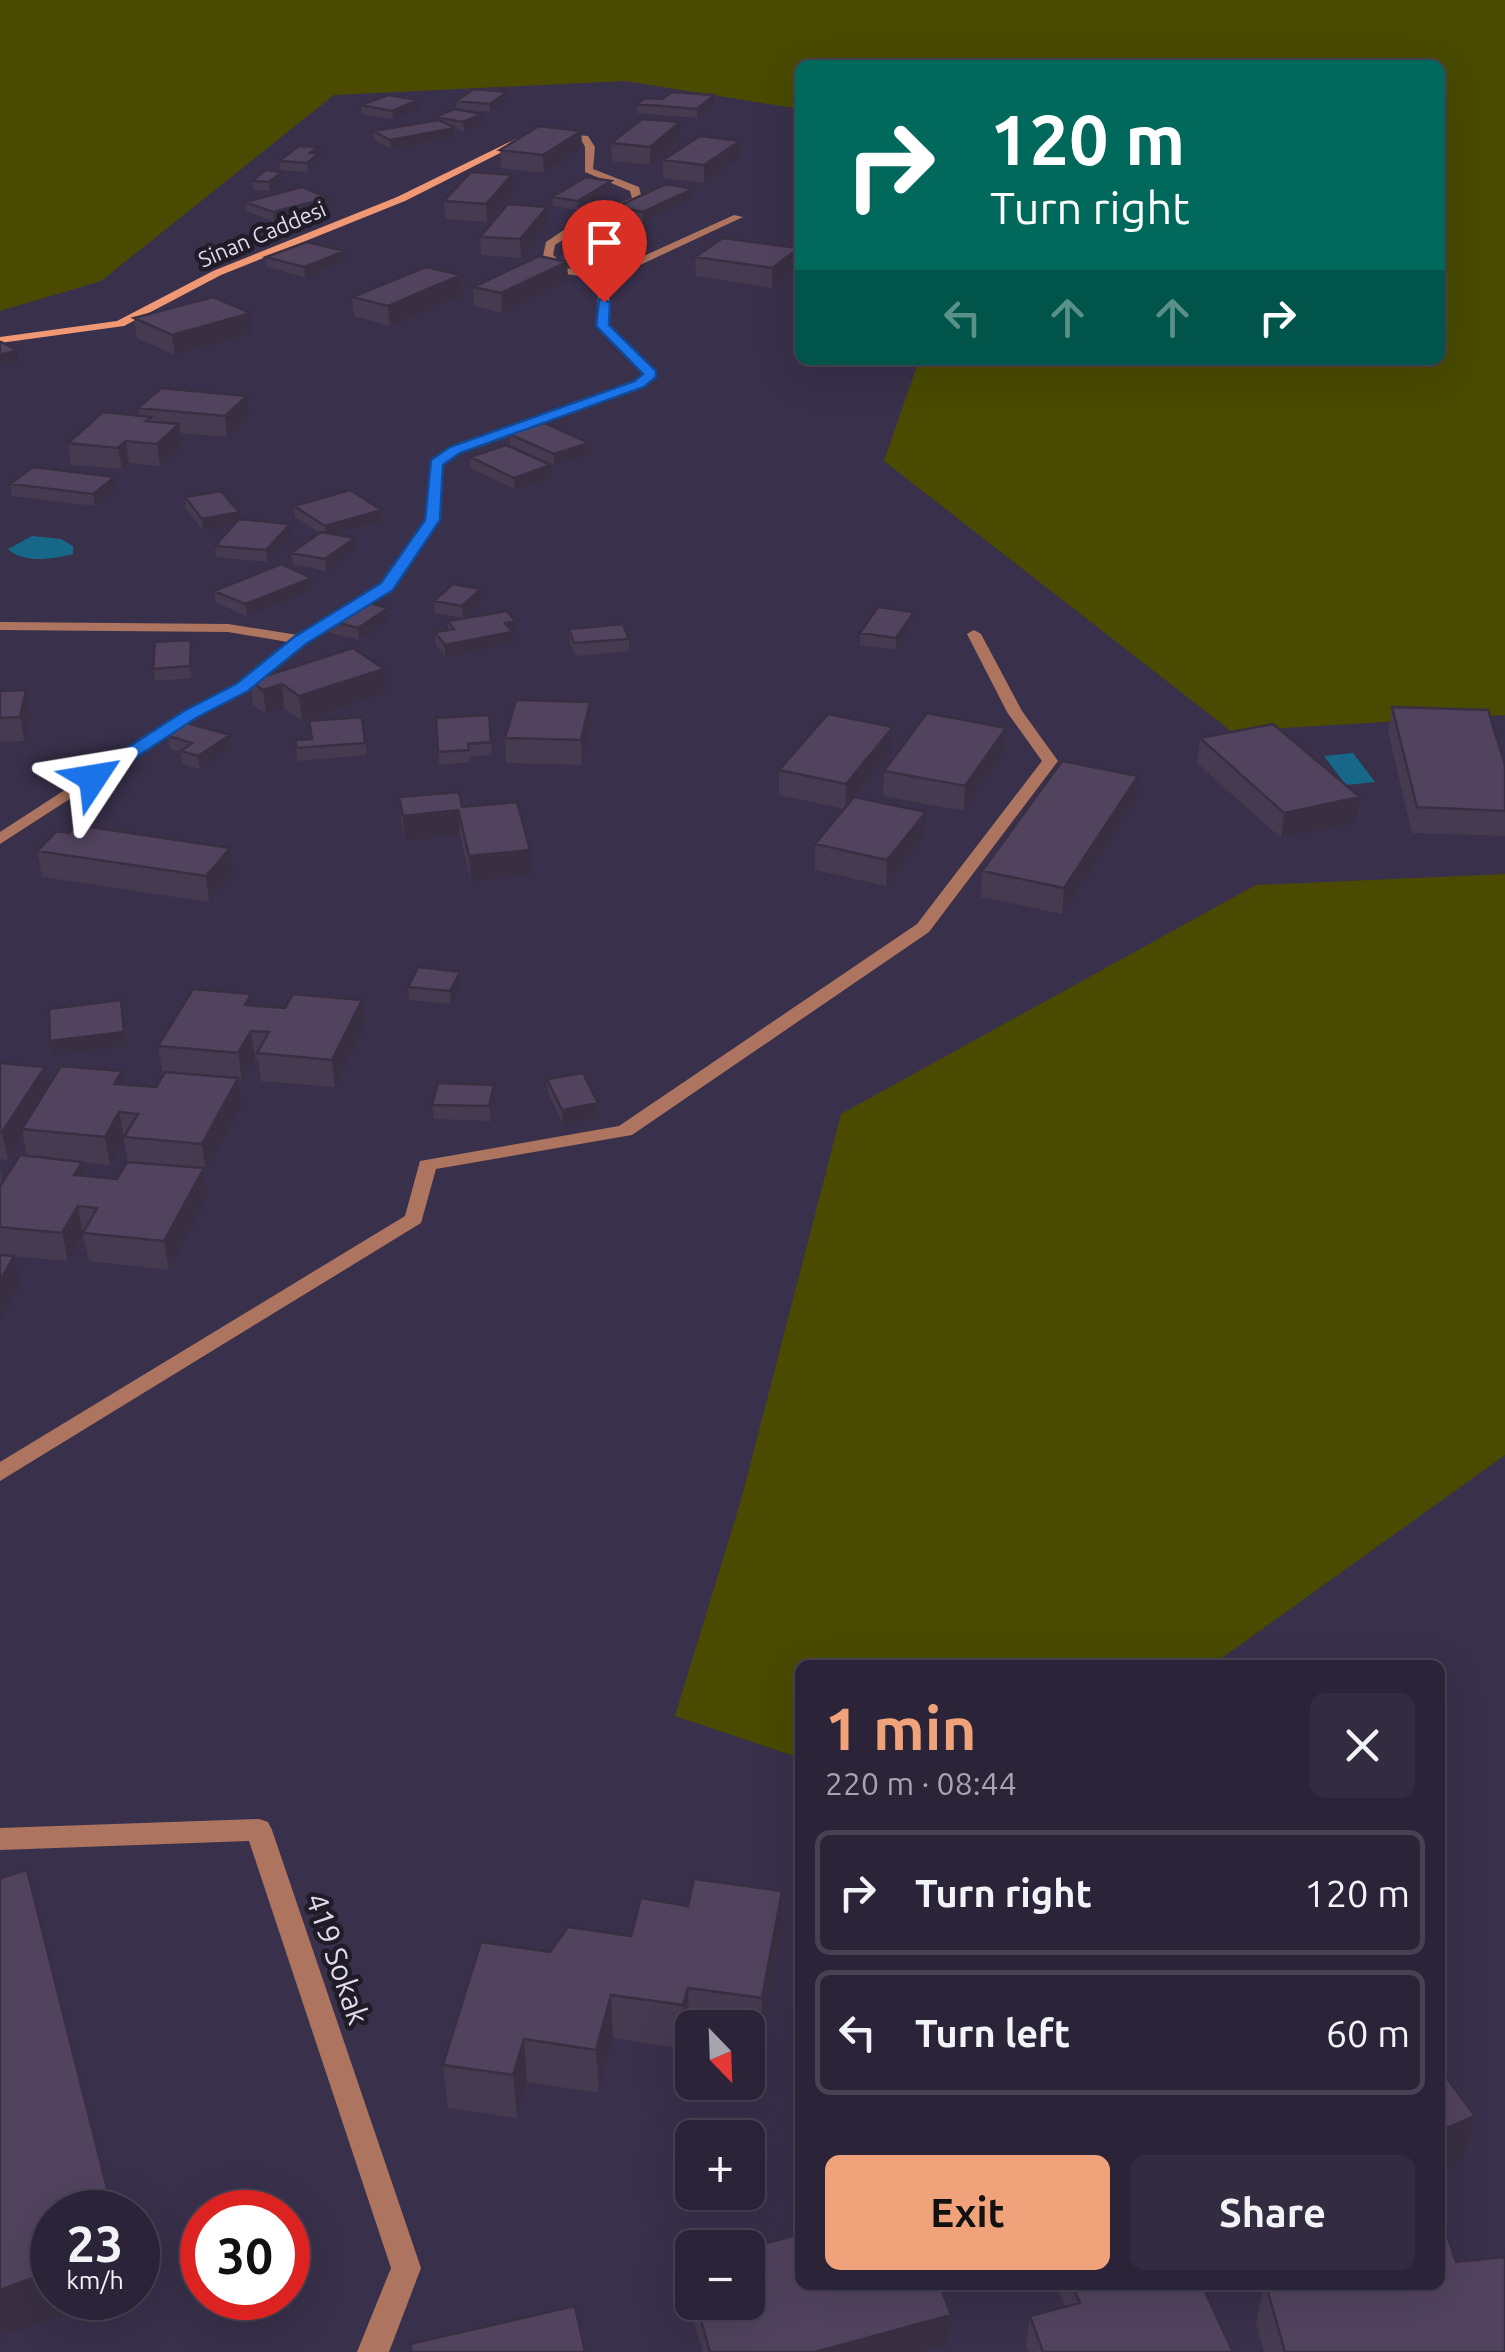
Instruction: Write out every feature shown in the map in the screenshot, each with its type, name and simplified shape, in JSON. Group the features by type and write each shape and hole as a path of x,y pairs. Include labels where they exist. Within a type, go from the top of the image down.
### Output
{"street":[{"name":"Sinan Caddesi","path":"0,340 120,324 216,273 401,199 531,135"},
{"path":"549,136 585,138 590,146 588,170 634,190 637,199 585,222 550,244 548,256 564,271 604,277 738,218"},
{"path":"0,839 178,722 242,688 300,640 387,586 433,520 436,463 455,450 640,384 651,374 602,326 604,277"},
{"path":"0,626 228,628 300,640"},
{"path":"0,1473 414,1219 427,1165 626,1132 923,928 1050,760 1015,712 974,634"},
{"name":"419 Sokak","path":"0,1839 259,1830 406,2268 373,2352"}],"shaded area":[{"path":"0,0 1505,0 1505,715 1231,731 884,461 917,365 1445,365 1445,60 795,60 795,108 625,81 334,95 101,281 0,311"},
{"path":"1505,874 1505,1455 1219,1660 795,1660 795,1756 675,1716 741,1500 841,1114 1256,885"}],"water":[{"path":"32,536 61,539 73,546 73,554 30,558 8,549"},
{"path":"1353,753 1375,782 1346,785 1324,756"}],"building":[{"path":"474,89 507,92 490,104 456,101"},
{"path":"672,92 714,95 697,109 637,104 645,98 662,99"},
{"path":"388,95 418,100 392,111 361,105"},
{"path":"454,109 482,114 463,122 435,117"},
{"path":"642,119 680,122 650,147 611,143"},
{"path":"439,120 455,128 390,140 373,131"},
{"path":"539,126 581,131 543,155 500,150"},
{"path":"700,136 740,141 704,165 663,160"},
{"path":"299,146 318,147 310,153 319,153 307,163 279,161"},
{"path":"266,170 282,172 269,182 252,181"},
{"path":"471,172 512,175 486,204 444,201"},
{"path":"586,177 611,181 578,201 552,197"},
{"path":"666,184 693,189 643,212 616,207"},
{"path":"302,187 329,198 273,212 245,202"},
{"path":"508,204 547,207 520,239 480,237"},
{"path":"588,221 618,223 591,256 560,254"},
{"path":"723,238 795,247 772,268 695,257"},
{"path":"307,242 345,251 304,267 266,257"},
{"path":"539,256 567,262 501,293 473,287"},
{"path":"426,267 461,275 388,306 352,297"},
{"path":"213,297 251,313 172,335 134,318"},
{"path":"1,342 17,350 0,355"},
{"path":"161,388 247,396 225,416 138,408"},
{"path":"103,412 179,424 157,444 126,441 118,448 68,443"},
{"path":"545,423 589,443 554,454 509,434"},
{"path":"506,445 551,465 514,478 470,457"},
{"path":"33,467 115,477 93,494 10,484"},
{"path":"350,490 382,510 325,526 294,506"},
{"path":"221,491 239,512 202,519 185,497"},
{"path":"239,519 290,524 266,550 215,546"},
{"path":"321,532 355,538 325,559 291,553"},
{"path":"281,564 312,578 245,604 214,591"},
{"path":"453,584 481,589 462,606 434,601"},
{"path":"357,600 388,608 358,628 327,620"},
{"path":"878,607 914,612 896,638 860,633"},
{"path":"507,611 515,621 505,623 512,632 445,645 435,632 454,629 448,621"},
{"path":"623,624 629,639 574,643 569,629"},
{"path":"191,640 190,666 153,669 155,642"},
{"path":"353,648 384,669 299,696 282,684 263,690 250,681"},
{"path":"26,690 20,717 0,718 0,691"},
{"path":"516,700 590,702 581,740 505,738"},
{"path":"1392,707 1488,710 1505,765 1505,811 1417,807"},
{"path":"927,713 1006,728 965,786 884,771"},
{"path":"828,714 893,727 846,784 779,770"},
{"path":"489,715 491,742 468,744 469,750 438,752 436,718"},
{"path":"362,717 365,743 296,748 296,740 312,739 309,721"},
{"path":"187,723 230,735 198,756 181,751 192,743 168,736"},
{"path":"1273,724 1360,797 1284,813 1200,738"},
{"path":"1062,761 1138,776 1064,888 982,871"},
{"path":"459,792 462,807 517,802 530,850 469,856 458,810 403,816 399,797"},
{"path":"854,797 926,812 887,860 815,844"},
{"path":"77,825 230,848 206,876 37,851 57,831 69,833"},
{"path":"418,967 460,972 450,991 408,987"},
{"path":"193,989 251,994 245,1005 285,1008 293,994 362,1000 332,1060 257,1053 269,1032 251,1031 238,1053 158,1046"},
{"path":"121,1000 124,1032 50,1041 49,1009"},
{"path":"0,1063 45,1067 2,1132 0,1132"},
{"path":"61,1066 122,1071 114,1084 156,1087 165,1072 238,1078 202,1144 124,1137 138,1114 119,1112 105,1137 22,1129"},
{"path":"583,1073 598,1103 562,1110 547,1079"},
{"path":"438,1083 494,1085 489,1106 432,1105"},
{"path":"20,1155 82,1162 74,1175 117,1179 127,1162 204,1168 164,1241 83,1233 97,1208 78,1206 62,1233 0,1227 0,1186"},
{"path":"0,1255 14,1256 0,1281"},
{"path":"27,1870 107,2190 30,2190 30,2279 0,2290 0,1878"},
{"path":"694,1879 782,1891 762,1998 688,1988 683,2005 611,1995 596,2050 524,2039 513,2075 443,2065 481,1942 550,1952 568,1927 631,1936 641,1898 688,1906"},
{"path":"1445,2076 1475,2116 1445,2129"},
{"path":"1445,2228 1456,2262 1505,2257 1505,2352 1285,2352 1267,2290 1445,2290"},
{"path":"795,2235 795,2290 942,2290 951,2315 815,2352 710,2352 701,2320 765,2320 765,2243"},
{"path":"1074,2290 1204,2290 1233,2352 1043,2352 1030,2316 1080,2303"},
{"path":"575,2306 585,2352 412,2352 410,2344"}],"route":[{"path":"93,778 190,715 242,688 300,640 387,586 433,520 436,463 455,450 640,384 651,374 602,326 604,302"}]}
